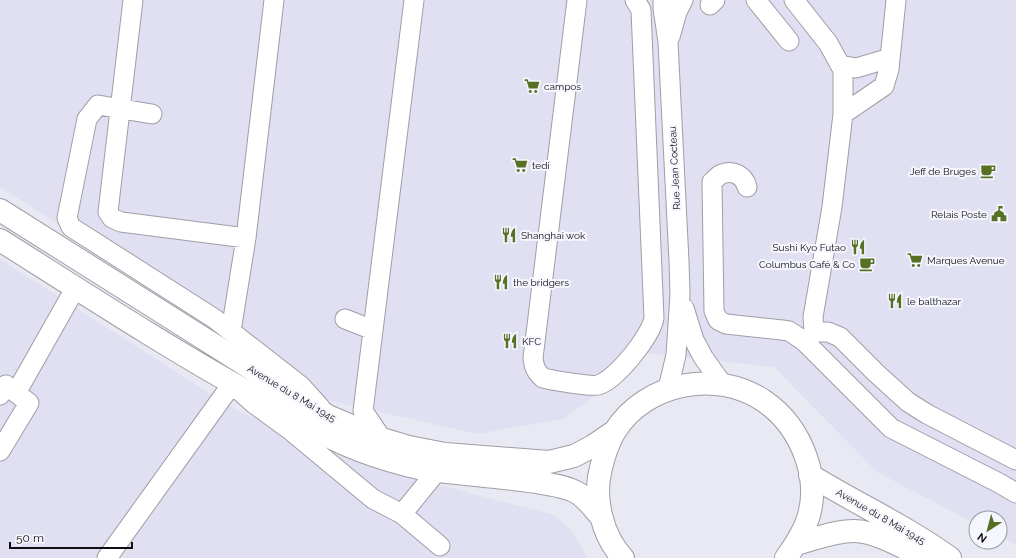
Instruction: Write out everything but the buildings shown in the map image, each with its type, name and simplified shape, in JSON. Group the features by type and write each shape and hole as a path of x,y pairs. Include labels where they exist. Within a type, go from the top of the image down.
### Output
{"main road":[{"name":"Avenue du 8 Mai 1945","path":"0,210 328,416 382,439 409,447 445,454 549,462 574,456 593,446 615,431"},
{"path":"0,216 67,264 76,276 76,287"},
{"name":"Avenue du 8 Mai 1945","path":"0,240 232,384 337,440 378,457 405,465 437,471 500,477 550,484 574,491 587,501 602,518"},
{"name":"Avenue du 8 Mai 1945","path":"623,558 610,538 602,518 598,496 599,473 605,451 615,431 630,413 648,399 668,389 695,383 723,385 745,391 764,401 782,416 799,440 805,454 810,475 811,499 806,523 791,551"},
{"name":"Avenue du 8 Mai 1945","path":"810,475 839,493 905,528 950,558"},
{"name":"Avenue du 8 Mai 1945","path":"791,551 830,534 855,531 878,536 924,558"}],"street":[{"path":"133,0 108,212 112,218 121,222 246,238"},
{"path":"231,331 246,238 274,0"},
{"path":"382,439 363,411 414,0"},
{"path":"577,0 533,358 537,374 542,378 596,386 624,365 647,337 653,325 654,314 646,156 641,10 635,0"},
{"name":"Rue Jean Cocteau","path":"663,0 668,42 680,294 676,355 668,389"},
{"name":"Rue Jean Cocteau","path":"668,42 677,12 683,0"},
{"path":"756,0 789,41"},
{"path":"794,0 828,43 843,70 843,109 832,207 809,337"},
{"path":"843,109 884,86 890,63 896,0"},
{"path":"840,65 856,68 890,63"},
{"path":"152,114 98,105 87,119 67,218 71,227 215,319 302,386 328,416"},
{"path":"646,156 679,261"},
{"path":"747,187 745,180 739,175 731,173 720,174 712,182 714,311 718,320 726,324 782,330 809,337 828,332 840,337 908,402 927,414 1016,460"},
{"path":"103,247 112,218"},
{"path":"0,451 29,403 8,394 76,287"},
{"name":"Rue Jean Cocteau","path":"680,294 694,340 723,385"},
{"path":"345,319 373,330"},
{"path":"809,337 891,428 1016,493"},
{"path":"107,558 232,384 253,403 290,430 373,498 402,514 440,546"},
{"path":"402,514 437,471"}],"shaded area":[{"path":"0,0 1016,0 1016,545 1008,541 1008,510 968,510 968,520 877,472 774,367 644,353 601,391 563,419 477,434 323,399 272,361 0,187"},
{"path":"0,259 231,407 288,435 352,460 413,478 554,515 570,529 588,558 0,558"}],"place":[{"name":"campos","path":"532,86"},
{"name":"tedi","path":"520,165"},
{"name":"Jeff de Bruges","path":"988,171"},
{"name":"Relais Poste","path":"999,214"},
{"name":"Shanghai wok","path":"509,235"},
{"name":"Sushi Kyo Futao","path":"858,247"},
{"name":"Marques Avenue","path":"915,260"},
{"name":"Columbus Café & Co","path":"867,264"},
{"name":"the bridgers","path":"501,282"},
{"name":"le balthazar","path":"895,301"},
{"name":"KFC","path":"510,341"}]}
